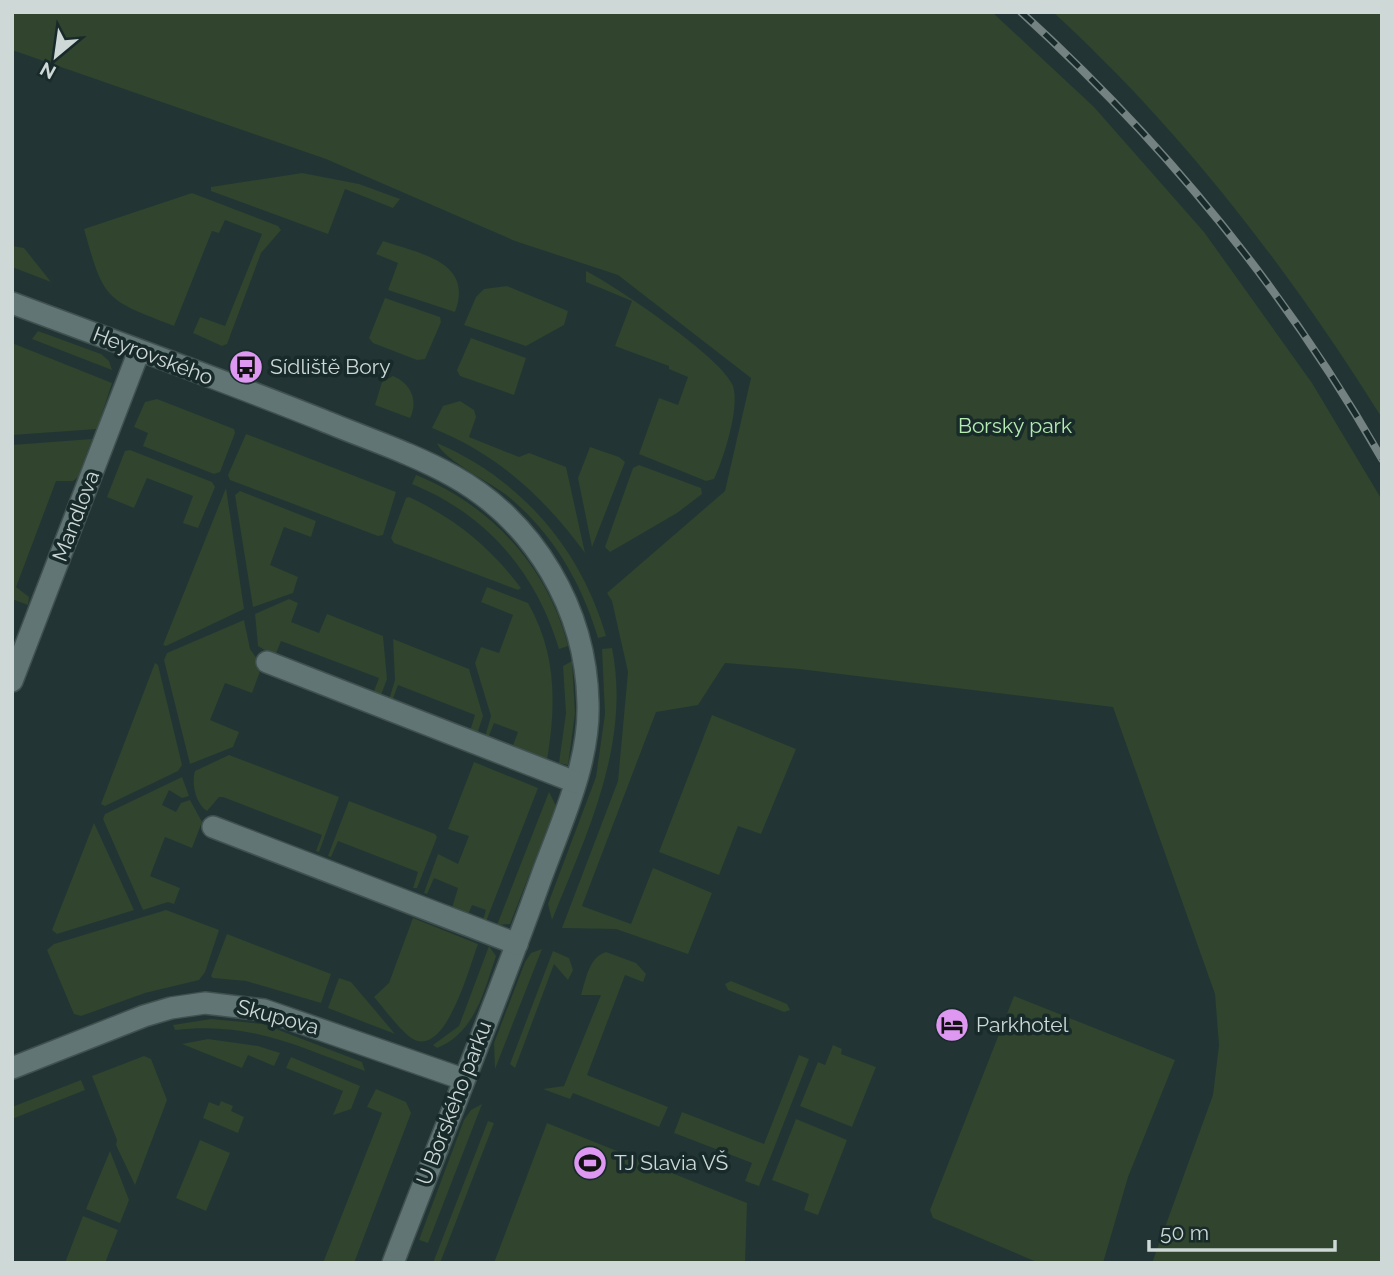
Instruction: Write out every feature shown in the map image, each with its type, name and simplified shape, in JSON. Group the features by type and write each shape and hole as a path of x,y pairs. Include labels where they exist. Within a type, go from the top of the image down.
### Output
{"street":[{"name":"Heyrovského","path":"12,303 411,456"},
{"name":"Mandlova","path":"12,681 139,351"},
{"name":"U Borského parku","path":"393,1263 517,944 575,782 588,717 586,670 574,618 554,575 530,540 495,505 453,476 411,456"},
{"path":"267,662 575,782"},
{"path":"214,827 517,944"},
{"name":"Skupova","path":"12,1068 158,1012 205,1003 264,1010 463,1079"}],"green space":[{"name":"Borský park","path":"12,12 992,12 1094,107 1204,232 1312,383 1382,500 1382,1263 1152,1263 1213,1095 1219,1045 1215,994 1113,707 799,669 725,663 698,705 656,712 582,906 631,924 653,868 712,893 688,954 616,929 562,928 618,781 628,672 612,601 607,593 725,491 751,378 618,275 515,241 326,159 12,50"},
{"path":"1053,12 1382,12 1382,418 1310,309 1231,204 1146,105"},
{"path":"302,173 359,184 400,199 393,208 345,189 328,234 211,191 211,187"},
{"path":"192,193 278,226 281,230 261,253 227,344 222,346 193,333 200,317 225,326 262,234 225,220 219,233 212,231 174,326 134,310 111,294 97,271 84,229"},
{"path":"383,241 427,256 450,271 457,281 459,295 455,312 388,290 398,263 376,254"},
{"path":"12,246 24,248 51,282 12,267"},
{"path":"586,271 620,291 690,341 725,374 733,386 733,419 714,479 706,481 639,454 659,398 678,405 688,377 669,369 669,366 615,346 632,301 586,282"},
{"path":"507,286 568,311 564,325 526,346 464,325 476,297 484,289"},
{"path":"385,298 440,317 441,322 425,359 417,360 373,343 369,338"},
{"path":"38,331 101,354 109,361 112,370 32,339"},
{"path":"471,338 526,358 514,395 460,376 457,370"},
{"path":"12,343 112,383 97,429 12,435"},
{"path":"393,376 404,383 411,393 414,405 410,418 375,405 382,382"},
{"path":"157,399 234,429 235,433 220,472 214,474 143,446 148,433 134,427 145,402"},
{"path":"460,401 474,410 476,417 469,437 519,457 529,453 566,467 585,553 553,514 518,479 477,450 432,428 443,406"},
{"path":"246,434 396,492 383,535 378,536 230,480 228,475"},
{"path":"92,439 78,477 73,481 56,481 16,587 29,597 28,605 12,599 12,445"},
{"path":"437,443 495,476 544,520 581,574 606,636 598,638 575,580 553,544 526,512 502,492 449,457"},
{"path":"590,447 619,457 625,462 592,547 578,478"},
{"path":"130,450 212,482 215,487 198,528 183,523 193,496 147,478 134,508 107,497 125,451"},
{"path":"639,465 701,488 702,494 677,513 610,552 605,547 633,468"},
{"path":"416,475 469,503 513,542 546,590 559,617 568,646 559,649 537,595 505,549 463,512 412,484"},
{"path":"226,488 244,609 166,646 163,645"},
{"path":"240,491 316,521 311,537 284,527 270,565 298,577 293,593 253,607 235,495"},
{"path":"409,497 471,535 521,588 518,590 394,543 391,538 406,498"},
{"path":"487,587 528,603 545,643 550,663 553,703 546,766 512,748 518,732 494,723 488,738 485,737 491,716 475,663 481,647 499,653 513,615 481,602"},
{"path":"289,599 298,603 291,622 319,633 327,614 383,636 387,679 381,695 373,694 379,678 281,641 275,656 258,646 255,614"},
{"path":"244,620 250,649 262,666 252,693 225,683 210,720 239,732 233,747 190,764 164,660 167,653"},
{"path":"393,639 469,669 483,716 478,731 470,731 475,715 398,685 392,701 389,700 395,680"},
{"path":"612,648 616,719 611,753 591,821 552,920 548,904 596,777 605,714 602,649"},
{"path":"572,661 575,713 568,765 559,763 566,713 563,666"},
{"path":"155,663 158,665 182,765 178,771 105,806 101,804"},
{"path":"712,715 796,749 761,834 738,826 719,875 659,852"},
{"path":"229,755 339,797 319,852 316,851 322,835 223,797 219,797 207,811 203,808 195,793 195,771"},
{"path":"474,762 538,788 485,924 482,923 486,910 472,905 467,917 452,908 458,888 434,878 427,894 424,893 438,854 458,864 469,836 448,829"},
{"path":"182,777 189,796 182,798 169,790 162,805 176,812 181,803 190,800 202,822 192,848 165,837 150,876 180,888 174,904 168,902 143,910 103,819 105,814"},
{"path":"549,792 556,806 510,924 497,925"},
{"path":"349,801 435,834 437,837 417,888 413,888 418,872 338,841 331,857 328,856"},
{"path":"94,823 134,910 57,934 52,930"},
{"path":"166,910 219,930 205,972 199,980 145,993 81,1016 74,1014 47,950 54,944"},
{"path":"413,918 478,944 456,1005 437,1034 427,1041 410,1037 374,997 389,983"},
{"path":"227,934 331,974 321,1003 246,981 213,978 211,976"},
{"path":"489,946 496,956 476,1010 461,1032 437,1048 433,1045 459,1026"},
{"path":"542,949 495,1069 494,1043 525,962 531,953"},
{"path":"553,951 569,958 573,970 568,980 554,964 515,1068 510,1064"},
{"path":"606,952 636,963 646,974 643,982 625,975 587,1075 668,1107 659,1127 573,1093 570,1099 543,1089 564,1086 601,995 581,995 592,964"},
{"path":"339,978 351,982 395,1034 328,1008"},
{"path":"731,981 787,1004 790,1010 784,1012 728,990 725,984"},
{"path":"1014,996 1175,1060 1128,1177 1103,1263 1039,1263 933,1218 930,1210"},
{"path":"211,1019 263,1024 362,1062 365,1071 250,1032 202,1028 175,1030 173,1025"},
{"path":"208,1039 258,1046 280,1053 274,1066 248,1055 242,1068 182,1044"},
{"path":"833,1045 842,1049 841,1054 876,1067 852,1127 800,1106 818,1062 825,1065"},
{"path":"799,1055 809,1059 759,1186 745,1181 752,1163 674,1133 682,1112 764,1144"},
{"path":"144,1056 151,1059 167,1100 135,1185 116,1145 117,1140 92,1076"},
{"path":"291,1057 360,1086 351,1109 333,1115 343,1091 286,1068"},
{"path":"81,1080 85,1090 12,1119 12,1107"},
{"path":"376,1089 406,1102 411,1113 354,1263 323,1263 382,1113 367,1107"},
{"path":"221,1101 233,1106 231,1111 244,1117 238,1133 203,1118 209,1102 219,1106"},
{"path":"482,1104 428,1243 419,1240 464,1120 471,1110"},
{"path":"796,1119 847,1140 818,1215 804,1210 809,1194 772,1180"},
{"path":"488,1121 494,1123 440,1263 433,1263"},
{"name":"TJ Slavia VŠ","path":"547,1123 747,1203 745,1263 494,1263"},
{"path":"200,1140 230,1153 206,1211 176,1198"},
{"path":"110,1151 129,1200 120,1223 86,1209"},
{"path":"83,1216 118,1230 105,1263 65,1263"}],"railway":[{"path":"1021,12 1124,113 1219,221 1305,337 1382,459"}],"place":[{"name":"Sídliště Bory","path":"246,367"},
{"name":"Parkhotel","path":"952,1025"},
{"name":"TJ Slavia VŠ","path":"590,1163"}]}
